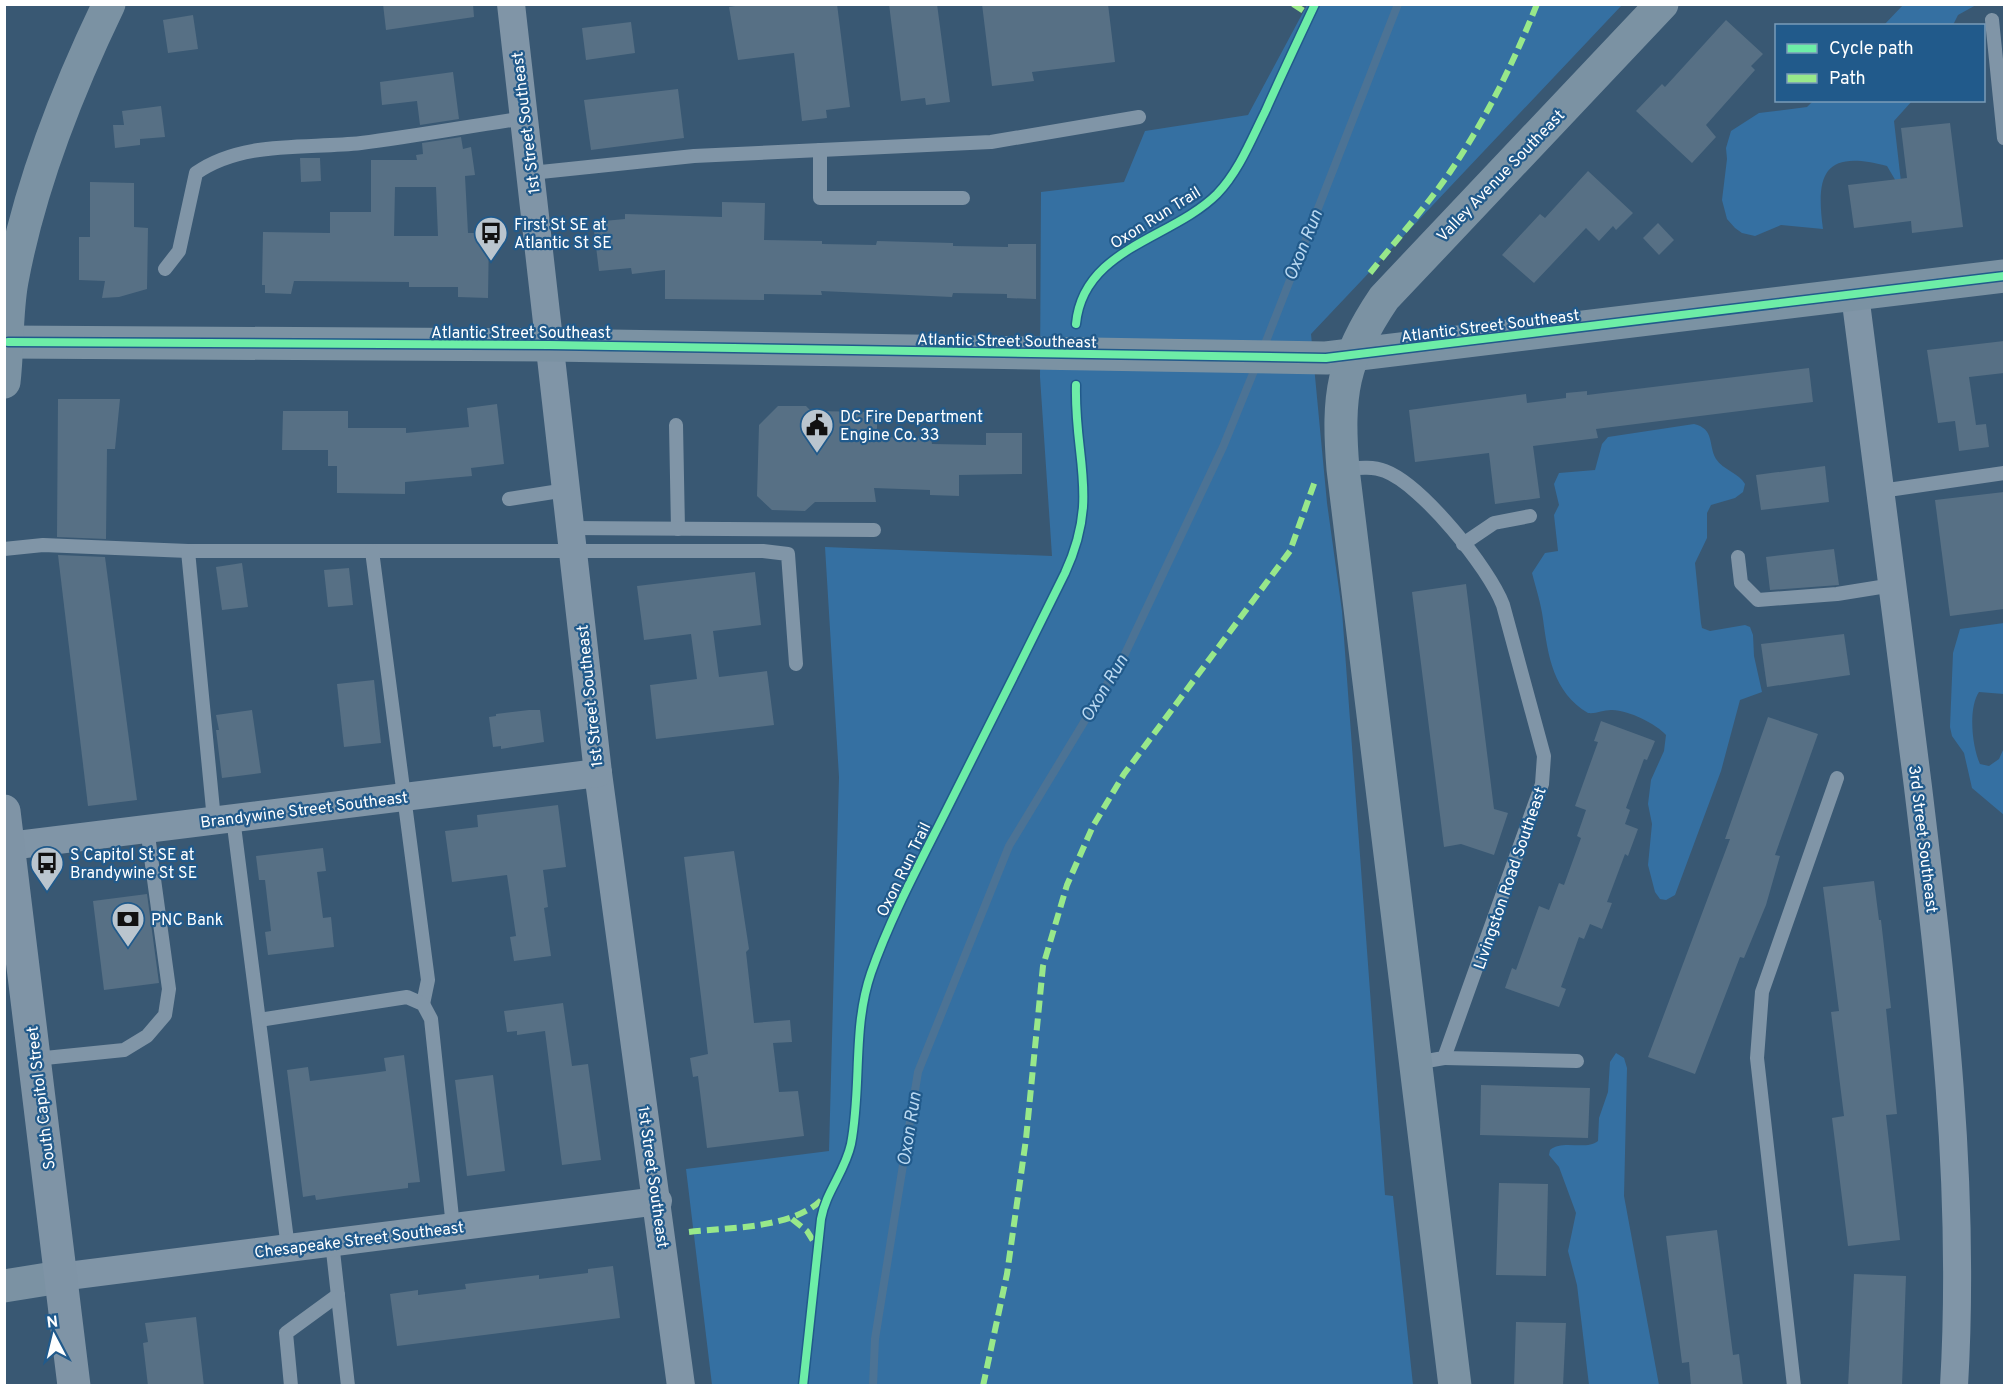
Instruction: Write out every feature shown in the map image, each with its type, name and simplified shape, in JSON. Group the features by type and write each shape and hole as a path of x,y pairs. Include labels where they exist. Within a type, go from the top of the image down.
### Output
{"main road":[{"name":"South Capitol Street","path":"4,811 74,1386"}],"street":[{"path":"4,382 10,266 65,104 109,4"},
{"name":"1st Street Southeast","path":"511,4 598,773 658,1202 681,1386"},
{"name":"Valley Avenue Southeast","path":"1351,355 1384,298 1662,4"},
{"name":"Atlantic Street Southeast","path":"6,342 550,345 1317,358 2004,276"},
{"name":"3rd Street Southeast","path":"1855,295 1943,988 1952,1088 1958,1257 1954,1386"},
{"name":"Livingston Road Southeast","path":"1351,355 1340,404 1343,468 1430,1060 1455,1386"},
{"name":"Brandywine Street Southeast","path":"9,846 598,773"},
{"name":"Chesapeake Street Southeast","path":"60,1277 658,1202"},
{"path":"4,1286 60,1277"}],"lane":[{"path":"1992,20 2004,138"},
{"path":"531,173 694,156 991,142 1139,117"},
{"path":"165,269 178,251 196,173 209,164 256,150 360,143 525,118"},
{"path":"820,150 820,198 963,198"},
{"path":"676,425 678,529"},
{"name":"Livingston Road Southeast","path":"1343,468 1373,468 1397,478 1428,502 1493,585 1503,605 1541,744 1544,766 1542,784 1430,1060"},
{"path":"1881,490 2004,473"},
{"path":"509,499 566,490"},
{"path":"1463,544 1494,523 1530,516"},
{"path":"4,549 43,544 188,550 372,551 572,540 678,529 874,530"},
{"path":"572,540 788,554 796,664"},
{"path":"188,550 224,819 259,1020 288,1248"},
{"path":"372,551 428,980 423,1004"},
{"path":"1738,556 1741,583 1758,600 1837,594 1893,585"},
{"path":"1794,1386 1757,1058 1762,992 1837,778"},
{"path":"35,1059 124,1050 147,1036 165,1014 169,989 147,828"},
{"path":"259,1020 407,997 423,1004 431,1019 453,1227"},
{"path":"1430,1060 1577,1060"},
{"path":"332,1242 348,1386"},
{"path":"291,1386 286,1333 338,1295"}],"shaded area":[{"path":"1903,4 1976,5 1958,15 1954,24 1885,24"},
{"path":"1307,5 1622,5 1311,334 1327,503 1342,611 1385,1195 1393,1196 1413,1385 712,1385 686,1169 829,1151 839,777 825,547 1052,556 1040,377 1041,192 1124,182 1145,131 1248,115"},
{"path":"1812,102 1911,102 1894,121 1901,182 1897,183 1887,166 1850,161 1838,164 1829,170 1821,192 1823,229 1781,225 1755,236 1742,233 1727,219 1722,200 1727,159 1726,148 1731,131 1759,113 1807,107"},
{"path":"1694,424 1701,426 1708,434 1719,463 1745,484 1743,492 1735,498 1711,505 1707,513 1707,538 1695,563 1702,628 1710,631 1745,625 1750,627 1762,692 1740,700 1721,771 1675,895 1666,900 1660,899 1655,892 1648,865 1652,824 1648,804 1651,780 1664,751 1666,735 1649,722 1625,712 1611,710 1588,713 1567,695 1554,672 1550,659 1532,573 1545,553 1558,551 1554,515 1559,505 1554,484 1559,473 1595,470 1602,444 1608,437"},
{"path":"2004,623 2004,694 1979,692 1972,717 1973,738 1980,764 1989,766 1999,759 2004,748 2004,815 1972,788 1964,753 1952,736 1950,727 1953,653 1960,629"},
{"path":"1616,1053 1624,1058 1627,1068 1624,1196 1659,1385 1589,1385 1577,1285 1568,1251 1576,1213 1559,1167 1549,1155 1550,1150 1561,1145 1587,1145 1598,1141 1599,1118 1608,1092 1610,1062"}],"building":[{"path":"383,4 473,4 474,17 386,30"},
{"path":"747,4 837,4 850,107 826,110 827,118 802,121 794,53 738,60 729,7"},
{"path":"889,4 937,4 950,102 926,105 925,98 901,101"},
{"path":"982,4 1108,4 1115,62 1032,72 1034,81 992,86"},
{"path":"193,15 198,49 168,53 163,20"},
{"path":"1726,20 1763,54 1751,66 1755,70 1706,125 1716,137 1692,163 1636,111 1662,84 1665,87"},
{"path":"631,22 635,53 586,60 582,28"},
{"path":"453,72 459,119 420,125 417,101 382,105 380,82"},
{"path":"678,89 684,138 591,150 584,100"},
{"path":"161,106 165,137 140,139 140,145 115,148 113,125 124,125 122,111"},
{"path":"1950,123 1963,227 1912,233 1911,221 1854,228 1848,185 1907,178 1901,128"},
{"path":"461,137 463,149 471,147 475,175 465,176 468,233 489,233 488,298 458,297 458,287 409,287 409,282 294,281 291,294 265,293 265,285 262,285 263,232 330,233 330,212 371,212 371,160 417,160 416,155 423,154 422,143","holes":["395,187 436,187 438,236 394,236"]},
{"path":"300,158 320,158 321,181 301,182"},
{"path":"1588,171 1633,213 1616,230 1613,226 1599,241 1586,228 1534,283 1502,255 1540,214 1545,218"},
{"path":"90,182 134,183 134,227 148,228 147,289 119,297 102,298 105,281 79,280 79,237 90,237"},
{"path":"722,202 765,203 764,240 876,245 877,241 953,243 953,246 1008,247 1008,244 1036,244 1036,299 1007,298 1007,294 953,293 952,297 821,291 822,295 764,294 764,300 665,299 665,270 632,274 631,268 599,271 593,222 625,219 625,214 722,217"},
{"path":"1658,223 1674,240 1659,255 1643,238"},
{"path":"2004,341 2004,373 1969,377 1976,425 1986,424 1989,447 1959,451 1955,421 1938,423 1927,350"},
{"path":"1809,368 1813,402 1596,429 1598,438 1533,446 1540,498 1495,504 1489,453 1415,462 1409,410 1526,394 1527,403 1566,398 1566,393 1587,391 1587,395"},
{"path":"58,399 120,399 115,449 107,449 106,539 57,537"},
{"path":"497,404 504,464 471,468 472,476 405,482 405,494 337,493 337,466 328,466 328,450 282,450 283,411 348,411 348,428 406,428 406,433 469,427 467,408"},
{"name":"DC Fire Department Engine Co. 33","path":"778,406 806,406 811,411 877,412 877,437 931,438 932,444 986,445 986,433 1022,433 1022,474 959,475 959,496 930,495 930,490 874,488 876,502 815,502 805,511 772,510 757,496 759,425"},
{"path":"1825,466 1829,502 1761,510 1756,475"},
{"path":"2004,492 2004,609 1950,616 1935,500"},
{"path":"1834,549 1839,585 1770,590 1766,557"},
{"path":"58,555 105,557 137,800 88,806"},
{"path":"242,563 248,607 222,610 216,567"},
{"path":"349,568 353,605 328,607 324,570"},
{"path":"755,572 761,625 713,631 719,677 767,671 774,725 656,739 650,685 697,679 691,634 644,640 637,586"},
{"path":"1466,584 1494,809 1508,813 1494,855 1461,844 1444,847 1412,592"},
{"path":"1844,634 1850,675 1767,687 1761,644"},
{"path":"374,680 381,743 344,747 337,684"},
{"path":"252,710 261,773 222,778 216,715"},
{"path":"540,710 544,742 501,749 501,746 493,747 489,717"},
{"path":"1768,717 1818,734 1775,855 1780,856 1766,905 1744,958 1740,957 1695,1074 1648,1057 1730,839 1725,839"},
{"path":"1601,721 1655,741 1647,760 1644,759 1626,808 1630,810 1625,824 1638,829 1628,856 1625,854 1607,902 1612,903 1602,929 1590,924 1584,939 1579,937 1561,987 1566,989 1559,1007 1505,988 1512,968 1516,970 1539,906 1549,910 1559,883 1564,885 1581,838 1577,836 1586,810 1575,806 1598,742 1594,741"},
{"path":"558,805 566,867 543,870 548,907 544,908 551,956 514,961 510,937 516,936 507,875 452,882 445,831 478,827 477,815"},
{"path":"323,848 326,871 317,872 323,918 331,917 334,947 268,955 265,932 271,931 265,880 259,880 256,856"},
{"path":"734,851 749,949 746,952 754,1023 790,1020 792,1042 773,1043 779,1092 798,1091 804,1136 707,1148 698,1076 693,1077 690,1058 708,1054 684,857"},
{"path":"1874,881 1891,1008 1886,1009 1897,1114 1886,1115 1900,1240 1848,1246 1832,1118 1844,1116 1831,1012 1839,1011 1823,887"},
{"path":"147,894 159,983 104,990 93,901"},
{"path":"563,1003 572,1066 588,1064 601,1160 562,1165 545,1031 517,1035 517,1031 507,1032 504,1011"},
{"path":"404,1055 420,1182 408,1183 408,1188 316,1200 315,1195 303,1197 287,1070 308,1067 310,1081 365,1074 386,1071 384,1058"},
{"path":"493,1075 505,1171 467,1176 455,1080"},
{"path":"1481,1085 1590,1088 1588,1138 1480,1135"},
{"path":"1499,1183 1548,1184 1546,1276 1496,1275"},
{"path":"1717,1230 1733,1355 1739,1354 1743,1386 1691,1386 1689,1362 1682,1363 1666,1236"},
{"path":"613,1266 620,1318 397,1346 390,1294 418,1290 418,1295 466,1289 465,1284 539,1275 539,1279 588,1273 588,1269"},
{"path":"1854,1274 1906,1276 1902,1386 1848,1386"},
{"path":"196,1317 204,1386 148,1386 143,1343 148,1342 145,1323"},
{"path":"1516,1322 1566,1323 1563,1386 1514,1386"}],"waterway":[{"name":"Oxon Run","path":"1263,349 1398,4"},
{"name":"Oxon Run","path":"873,1386 875,1339 918,1072 1009,846 1124,656 1223,447 1256,366"}],"marked path":[{"path":"1293,4 1310,15"},
{"path":"1370,273 1431,198 1463,152 1498,91 1537,4"},
{"path":"983,1386 1007,1274 1026,1139 1043,966 1067,885 1093,826 1124,774 1290,551 1315,481"},
{"path":"689,1232 781,1221 813,1207 825,1196"},
{"path":"792,1219 807,1231 817,1247"}],"cycle path":[{"name":"Oxon Run Trail","path":"1076,324 1082,298 1095,278 1112,261 1198,209 1225,185 1249,144 1315,4"},
{"path":"8,342 550,345 1326,358 2004,276"},
{"name":"Oxon Run Trail","path":"803,1386 821,1219 823,1209 851,1144 856,1101 859,1036 865,994 871,973 897,910 1065,573 1075,546 1083,500 1076,385"}],"place":[{"name":"First St SE at Atlantic St SE","path":"491,262"},
{"name":"DC Fire Department Engine Co. 33","path":"817,454"},
{"name":"S Capitol St SE at Brandywine St SE","path":"47,892"},
{"name":"PNC Bank","path":"128,948"}]}
